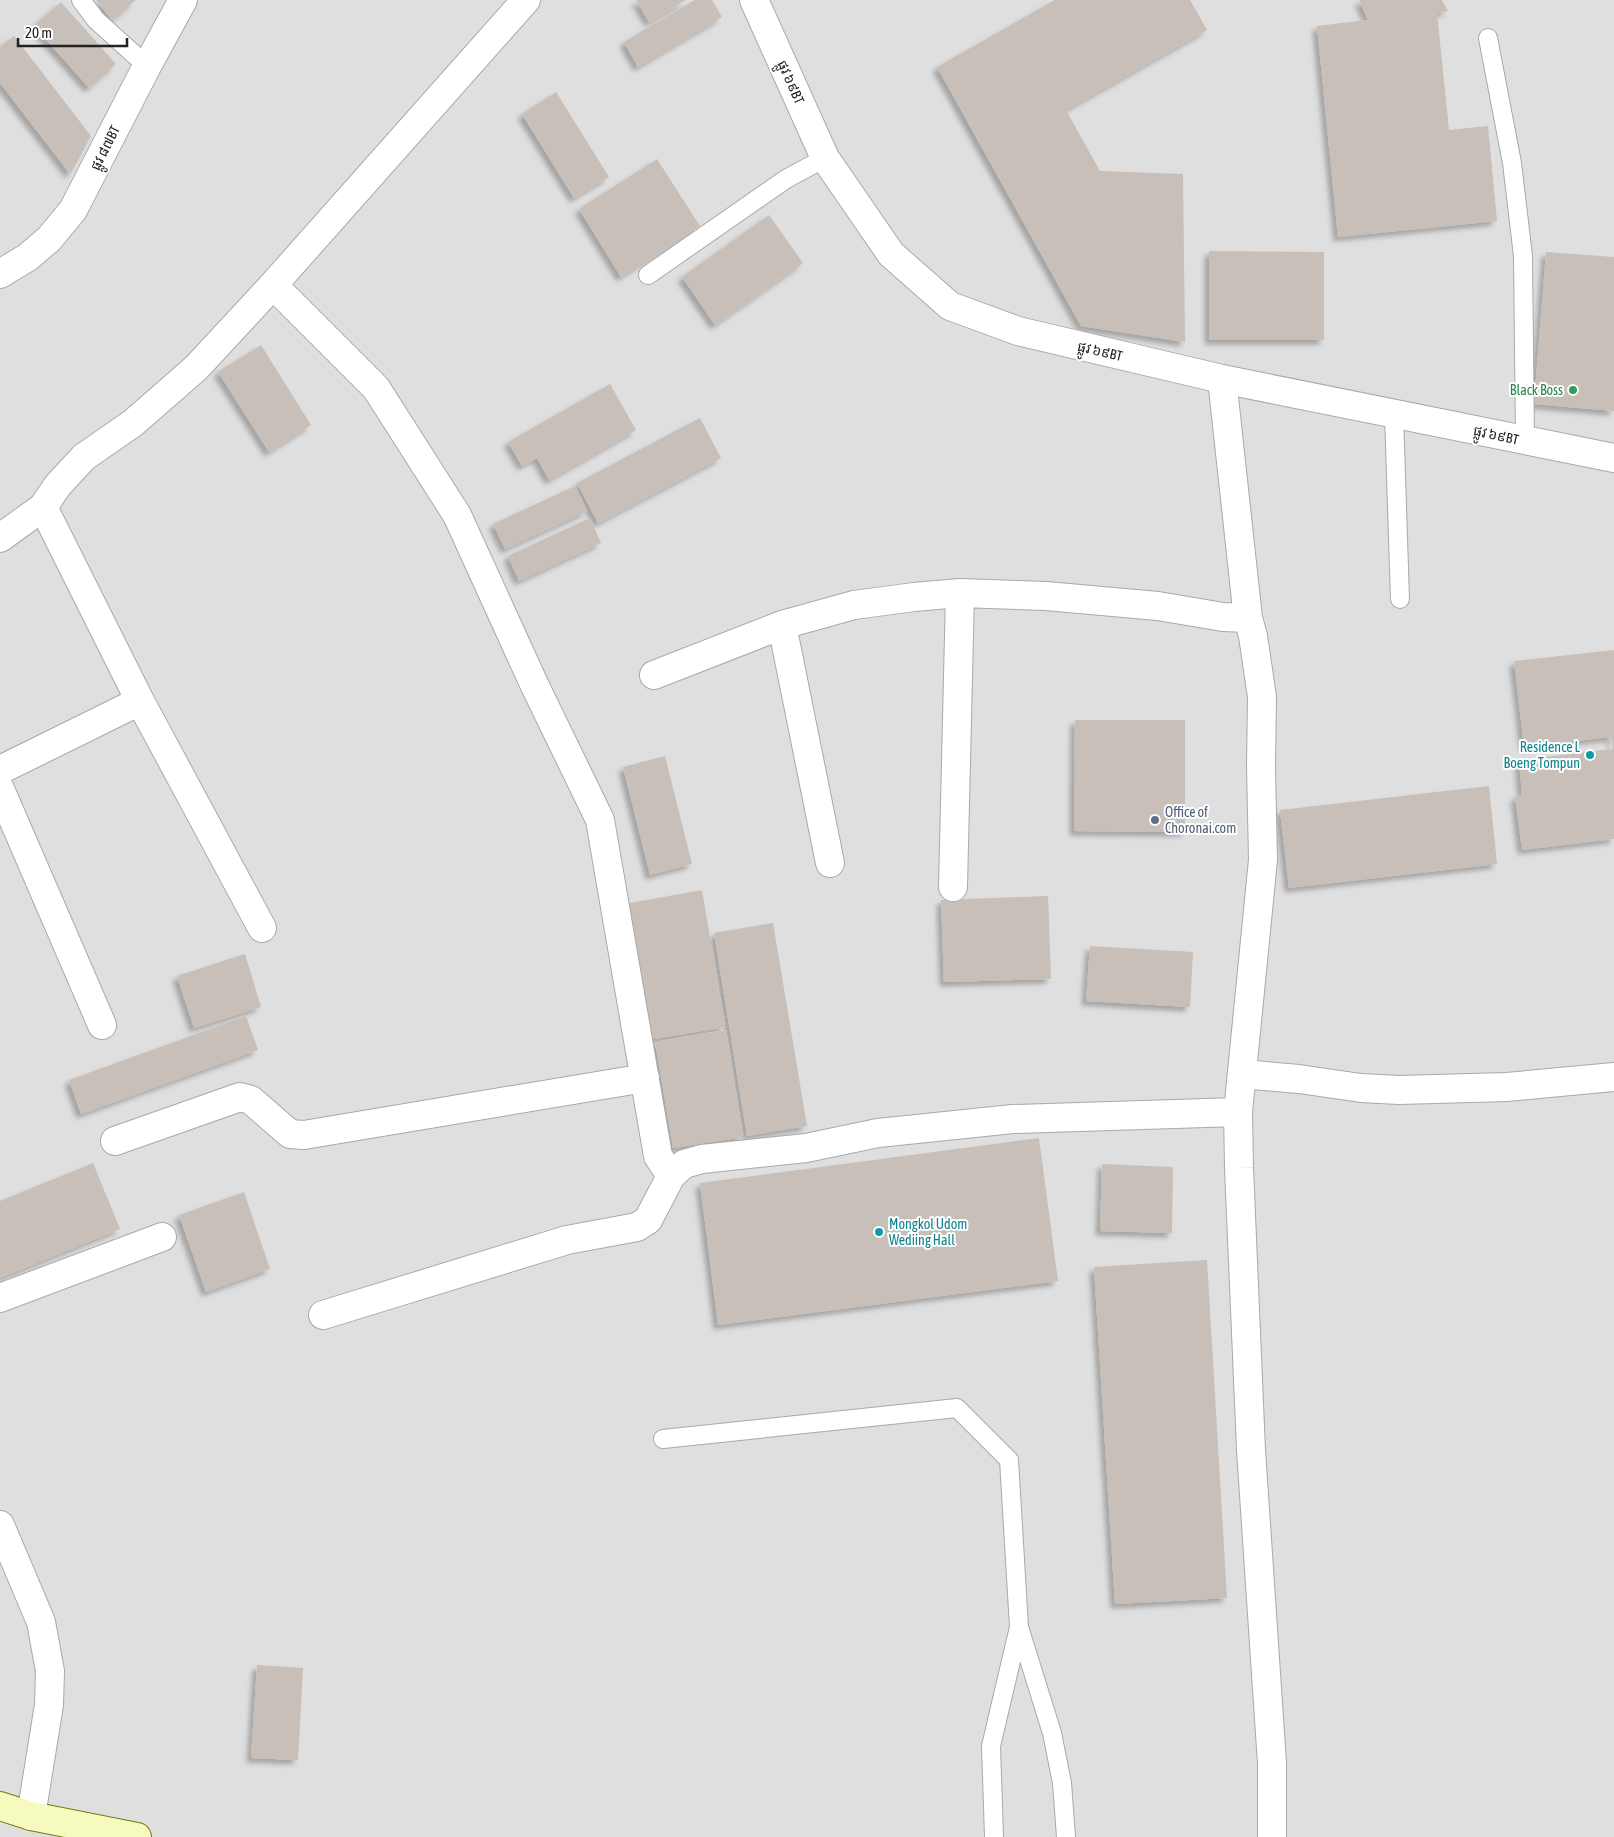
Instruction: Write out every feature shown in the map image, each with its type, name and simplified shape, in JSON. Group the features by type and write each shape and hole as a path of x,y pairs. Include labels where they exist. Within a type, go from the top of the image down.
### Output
{"main road":[{"path":"0,1806 31,1816 137,1837"}],"street":[{"name":"ផ្លូវ ៨៧BT","path":"0,274 28,257 49,239 73,210 183,0"},
{"path":"0,538 43,507 58,485 84,457 133,422 196,368 273,285 526,0"},
{"name":"ផ្លូវ ៦៩BT","path":"754,0 825,158 891,254 950,306 1018,331 1222,379 1614,458"},
{"path":"273,285 376,388 457,515 534,684 600,820 658,1156 671,1176"},
{"path":"1222,379 1248,618 1253,636 1262,698 1263,860 1238,1112 1251,1440 1272,1763 1272,1837"},
{"path":"43,507 140,701 262,928"},
{"path":"654,676 782,625 854,605 960,593 1046,596 1158,606 1223,617 1248,618"},
{"path":"953,887 960,593"},
{"path":"782,625 830,863"},
{"path":"0,770 140,701"},
{"path":"0,789 102,1024"},
{"path":"1242,1074 1300,1079 1361,1088 1398,1090 1507,1087 1614,1077"},
{"path":"115,1141 240,1097 251,1100 290,1134 304,1135 644,1078"},
{"path":"323,1315 567,1240 637,1227 648,1220 671,1176 684,1164 702,1160 806,1148 878,1133 1013,1118 1238,1112"},
{"path":"0,1298 162,1237"},
{"path":"0,1525 42,1622 50,1671 49,1705 31,1816"}],"lane":[{"path":"81,0 96,20 147,66"},
{"path":"1488,38 1512,163 1523,256 1525,441"},
{"path":"648,275 786,179 825,158"},
{"path":"1394,414 1400,599"},
{"path":"664,1439 957,1408 1009,1460 1019,1626 1052,1733 1062,1783 1066,1837"},
{"path":"994,1837 991,1746 1019,1626"}],"shaded area":[{"path":"0,0 1614,0 1614,1837 0,1837"}],"building":[{"path":"96,0 136,0 112,20"},
{"path":"636,0 686,0 649,22"},
{"path":"695,0 712,0 722,17 638,67 624,42"},
{"path":"1055,0 1190,0 1207,30 1066,110 1100,171 1183,174 1185,342 1081,326 937,67"},
{"path":"1359,0 1442,0 1448,11 1437,13 1449,130 1488,126 1497,221 1338,237 1317,26 1368,20"},
{"path":"61,2 116,64 89,88 34,26"},
{"path":"14,36 91,136 70,174 0,83 0,47"},
{"path":"556,92 609,177 574,198 522,114"},
{"path":"657,159 700,226 621,277 579,209"},
{"path":"769,215 803,263 715,325 682,277"},
{"path":"1209,251 1324,252 1324,340 1209,340"},
{"path":"1546,252 1614,257 1614,411 1534,404"},
{"path":"261,345 311,425 269,452 218,372"},
{"path":"610,384 636,430 549,480 537,458 522,466 508,442"},
{"path":"700,418 721,458 598,523 577,483"},
{"path":"575,486 587,511 505,549 493,524"},
{"path":"590,518 601,543 519,581 508,556"},
{"name":"Residence L Boeng Tompun","path":"1614,650 1614,839 1522,850 1515,796 1522,795 1519,760 1613,749 1611,737 1524,747 1514,661"},
{"path":"1075,720 1185,720 1185,832 1074,831"},
{"path":"665,756 692,864 650,875 623,767"},
{"path":"1489,786 1497,864 1289,888 1280,810"},
{"path":"702,890 725,1027 648,1040 625,904"},
{"path":"1048,896 1051,979 944,982 941,900"},
{"path":"773,923 807,1126 747,1136 714,933"},
{"path":"1090,946 1193,952 1190,1007 1086,1001"},
{"path":"245,954 261,1007 194,1028 177,976"},
{"path":"246,1016 258,1050 81,1114 69,1080"},
{"path":"726,1030 743,1137 673,1148 655,1042"},
{"name":"Mongkol Udom Wediing Hall","path":"1039,1138 1058,1281 718,1325 700,1183"},
{"path":"93,1163 120,1229 0,1278 0,1201"},
{"path":"1102,1164 1173,1167 1172,1233 1100,1231"},
{"path":"244,1192 270,1269 206,1292 179,1215"},
{"path":"1207,1260 1227,1598 1115,1604 1094,1267"},
{"path":"257,1665 303,1668 298,1760 251,1758"}],"place":[{"name":"Black Boss","path":"1573,390"},
{"name":"Residence L Boeng Tompun","path":"1590,755"},
{"name":"Office of Choronai.com","path":"1155,820"},
{"name":"Mongkol Udom Wediing Hall","path":"879,1232"}]}
